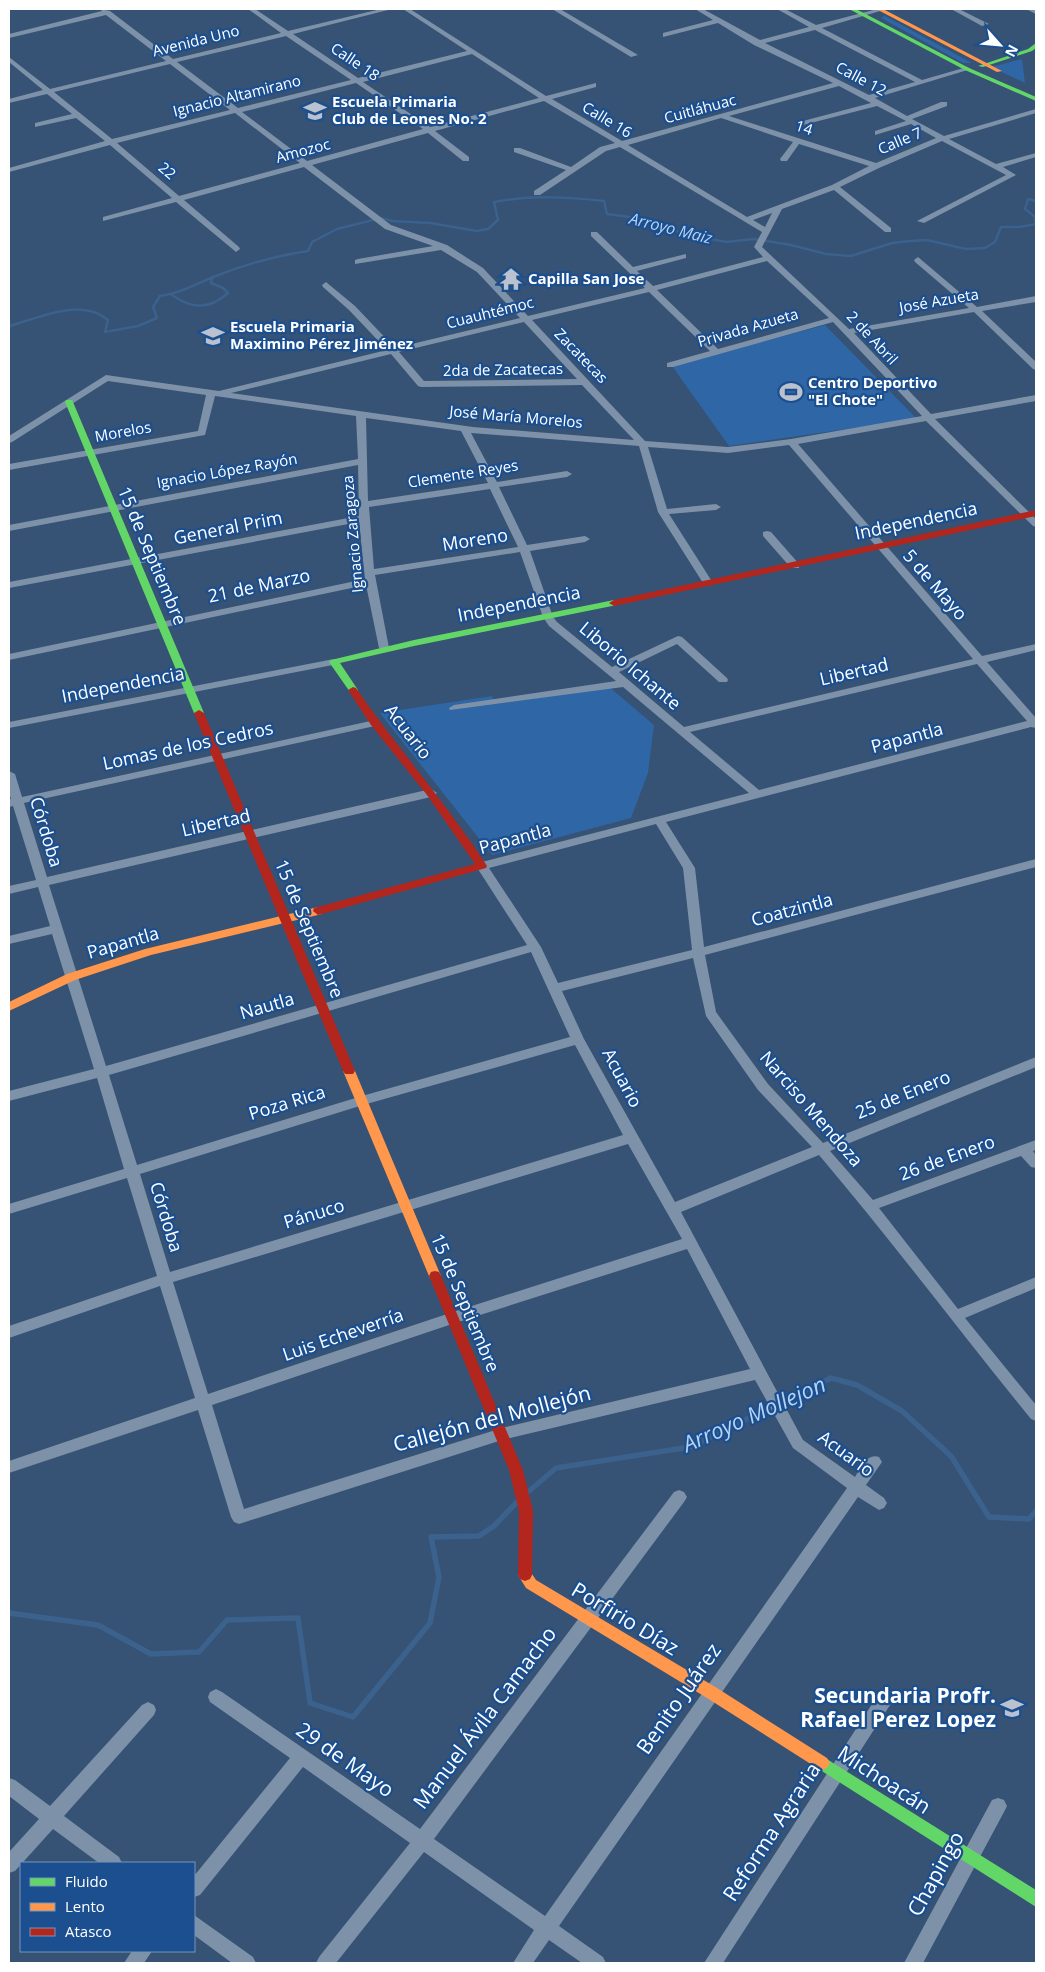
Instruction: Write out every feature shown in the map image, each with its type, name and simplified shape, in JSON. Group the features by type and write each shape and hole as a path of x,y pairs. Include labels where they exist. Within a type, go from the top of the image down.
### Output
{"street":[{"name":"Calle 18","path":"251,9 358,80 429,130 466,159"},
{"name":"Avenida Uno","path":"9,101 389,9"},
{"name":"Calle 16","path":"406,9 620,144 762,229 767,230"},
{"path":"555,9 634,55"},
{"name":"Calle 12","path":"698,9 878,103 941,139 1012,174 921,221"},
{"path":"780,9 921,82"},
{"path":"852,9 967,69 1036,99"},
{"path":"758,42 881,9 1034,90"},
{"path":"954,9 985,24"},
{"path":"1030,9 1036,12"},
{"path":"9,36 105,10"},
{"name":"Zacatecas","path":"105,10 388,227 444,247 464,257 480,270 643,444 663,512 708,583"},
{"path":"666,35 720,21"},
{"path":"868,98 986,64 1030,50 1036,46"},
{"name":"Ignacio Altamirano","path":"9,170 111,142 473,52"},
{"name":"22","path":"9,58 236,249"},
{"name":"Cuitláhuac","path":"537,193 603,149 840,84"},
{"name":"Amozoc","path":"106,219 593,85"},
{"path":"1018,91 1034,90"},
{"path":"806,123 878,103"},
{"path":"878,134 944,104"},
{"name":"Calle 7","path":"748,219 835,187 876,166 941,139 1036,111"},
{"path":"30,120 41,128 78,115"},
{"name":"14","path":"724,117 876,166"},
{"path":"784,159 797,141"},
{"path":"517,150 571,169"},
{"path":"995,167 1036,154"},
{"path":"835,187 888,230"},
{"path":"769,258 758,248 779,208"},
{"path":"594,234 715,351"},
{"path":"358,262 444,247"},
{"path":"631,270 683,256"},
{"name":"Cuauhtémoc","path":"214,393 651,289 769,258"},
{"name":"2 de Abril","path":"769,258 835,319 929,418 1032,514 1036,524"},
{"path":"918,260 975,309 1036,367"},
{"path":"326,285 350,305 393,350"},
{"name":"José Azueta","path":"847,332 1036,299"},
{"name":"Privada Azueta","path":"670,365 835,319"},
{"name":"2da de Zacatecas","path":"393,350 421,384 585,382"},
{"name":"José María Morelos","path":"9,440 106,378 464,428 728,450 791,442 1036,398"},
{"name":"Morelos","path":"9,467 202,433 214,393"},
{"name":"15 de Septiembre","path":"69,402 516,1470 526,1511 524,1573"},
{"name":"Ignacio Zaragoza","path":"361,415 364,518 370,577 384,648"},
{"name":"Liborio Ichante","path":"464,428 524,548 548,617 553,624 613,672 680,731 758,795"},
{"name":"5 de Mayo","path":"791,442 880,547 1036,723"},
{"name":"Ignacio López Rayón","path":"9,528 113,507 362,462"},
{"name":"Clemente Reyes","path":"364,505 567,474"},
{"path":"663,512 716,507"},
{"name":"Independencia","path":"9,726 189,689 334,662 384,648 548,617 795,566 1032,514"},
{"name":"General Prim","path":"9,585 364,518"},
{"path":"767,534 795,566"},
{"name":"Moreno","path":"370,577 524,548 585,539"},
{"name":"21 de Marzo","path":"9,657 370,577"},
{"path":"613,672 678,639 724,680"},
{"name":"Libertad","path":"680,731 1036,647"},
{"name":"Acuario","path":"334,662 375,723 431,793 482,866 534,947 578,1039 631,1138 691,1242 798,1444 856,1488 879,1502"},
{"path":"454,708 625,683"},
{"name":"Lomas de los Cedros","path":"13,802 375,723"},
{"name":"Papantla","path":"9,1007 72,977 149,952 286,920 482,866 1036,723"},
{"name":"Córdoba","path":"9,774 13,802 57,929 239,1517"},
{"name":"Libertad","path":"9,890 250,833 431,793"},
{"name":"Narciso Mendoza","path":"659,820 690,868 698,953 710,1013 763,1087 821,1149 870,1206 955,1316 1036,1416"},
{"name":"Coatzintla","path":"555,988 698,953 1036,863"},
{"path":"9,940 57,929"},
{"name":"Nautla","path":"9,1096 101,1072 534,947"},
{"name":"Poza Rica","path":"9,1209 362,1100 578,1039"},
{"name":"25 de Enero","path":"673,1209 1036,1062"},
{"name":"Pánuco","path":"9,1332 165,1279 631,1138"},
{"name":"26 de Enero","path":"870,1206 1036,1145"},
{"path":"1022,1150 1036,1163"},
{"name":"Luis Echeverría","path":"9,1467 453,1318 691,1242"},
{"path":"955,1316 1036,1282"},
{"name":"Callejón del Mollejón","path":"239,1517 502,1434 759,1373"},
{"name":"Benito Juárez","path":"522,1963 874,1462"},
{"name":"Manuel Ávila Camacho","path":"326,1963 422,1841 678,1497"},
{"name":"Porfirio Díaz","path":"524,1573 531,1584 712,1692"},
{"name":"Michoacán","path":"712,1692 1036,1899"},
{"name":"29 de Mayo","path":"216,1697 597,1963"},
{"name":"Reforma Agraria","path":"713,1963 884,1700"},
{"path":"9,1865 148,1710"},
{"path":"195,1888 302,1757"},
{"path":"9,1786 112,1862"},
{"name":"Chapingo","path":"913,1963 998,1806"},
{"path":"195,1925 247,1963"},
{"path":"133,1963 142,1952"}],"shaded area":[{"path":"884,16 972,63 963,63 881,18"},
{"path":"1022,59 1025,83 991,67"},
{"name":"Centro Deportivo \"El Chote\"","path":"825,325 917,419 729,446 672,366"},
{"path":"607,685 654,725 648,773 631,818 492,855 380,713 492,696 495,703"}],"waterway":[{"name":"Arroyo Maiz","path":"212,278 271,258 308,251 312,242 337,229 381,218 393,221 430,223 477,231 488,229 498,220 494,202 522,198 549,197 604,201 607,214 653,220 681,233 726,242 754,239 791,245 826,254 851,256 892,243 910,241 927,240 966,249 985,248 995,242 1001,227 1019,227 1036,224 1034,216 1025,209 1028,199 1036,201"},
{"name":"Arroyo Maiz","path":"9,326 60,311 73,310 97,313 108,320 105,332 138,326 157,318 153,307 160,296 180,291 212,278"},
{"name":"Arroyo Maiz","path":"172,295 179,300 200,306 221,299 228,293 223,288 211,283 212,278"},
{"name":"Arroyo Mollejon","path":"528,1492 556,1468 690,1447 831,1378 857,1385 902,1411 951,1456 989,1517 1029,1519 1036,1511"},
{"name":"Arroyo Mollejon","path":"9,1613 98,1625 151,1654 199,1652 227,1620 298,1618 310,1703 353,1717 430,1623 439,1577 431,1537 479,1536 494,1526 517,1502"}],"traffic: fast":[{"path":"852,9 967,69 1036,99"},
{"path":"981,66 1030,50 1036,45"},
{"path":"69,402 199,713"},
{"path":"353,690 334,662 414,643 614,603"},
{"path":"822,1763 1036,1899"}],"traffic: slow":[{"path":"879,9 999,71"},
{"path":"9,1007 71,977 149,952 318,911"},
{"path":"349,1071 435,1276"},
{"path":"525,1575 531,1584 712,1693 822,1763"}],"traffic: jam":[{"path":"614,603 1036,513"},
{"path":"318,911 482,866 431,793 375,723 353,690"},
{"path":"199,713 349,1071"},
{"path":"435,1276 516,1470 526,1511 525,1575"}],"place":[{"name":"Escuela Primaria Club de Leones No. 2","path":"315,111"},
{"name":"Capilla San Jose","path":"511,279"},
{"name":"Escuela Primaria Maximino Pérez Jiménez","path":"213,336"},
{"name":"Centro Deportivo \"El Chote\"","path":"791,392"},
{"name":"Secundaria Profr. Rafael Perez Lopez","path":"1012,1708"}]}
